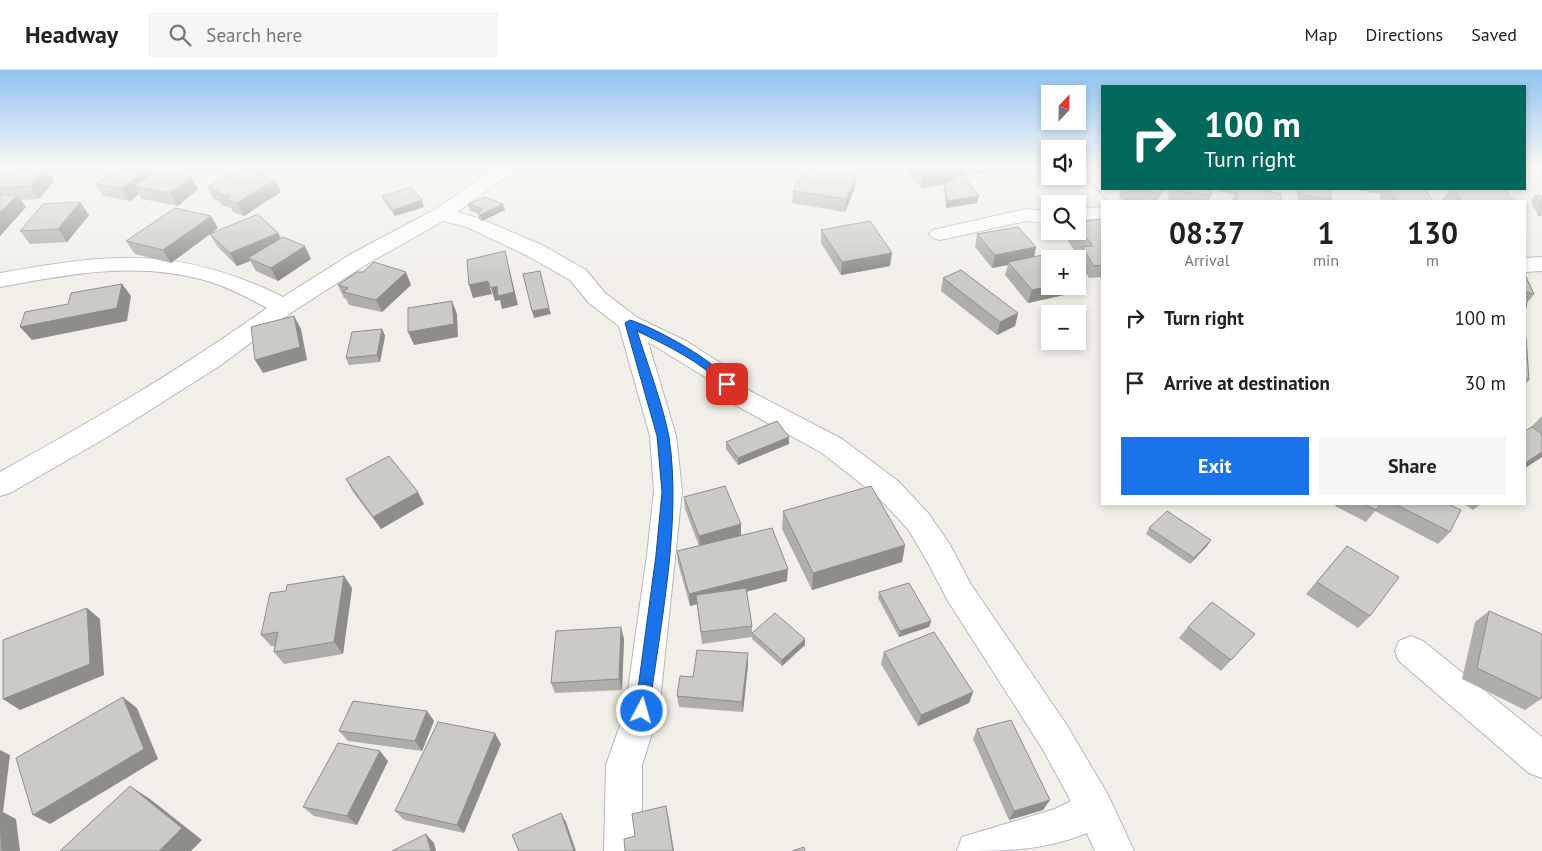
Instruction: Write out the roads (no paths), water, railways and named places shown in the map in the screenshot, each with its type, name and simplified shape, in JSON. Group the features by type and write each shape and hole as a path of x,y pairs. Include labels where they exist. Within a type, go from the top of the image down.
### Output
{"street":[{"path":"0,485 100,429 212,359 284,307 358,259 455,204"},
{"path":"1086,214 1101,213"},
{"path":"441,214 474,224 534,250 578,275 598,298 630,323 677,347 716,372 739,396 832,446 888,489 918,522 938,552 959,592 1054,736 1095,808 1115,851"},
{"path":"940,234 1026,215 1041,216"},
{"path":"0,280 96,265 127,262 155,264 209,274 233,282 284,307"},
{"path":"1526,265 1542,264"},
{"path":"623,851 624,765 642,711 668,492 663,436 630,323"},
{"path":"1411,651 1510,730 1542,760"},
{"path":"976,851 1062,826 1095,808"}]}
